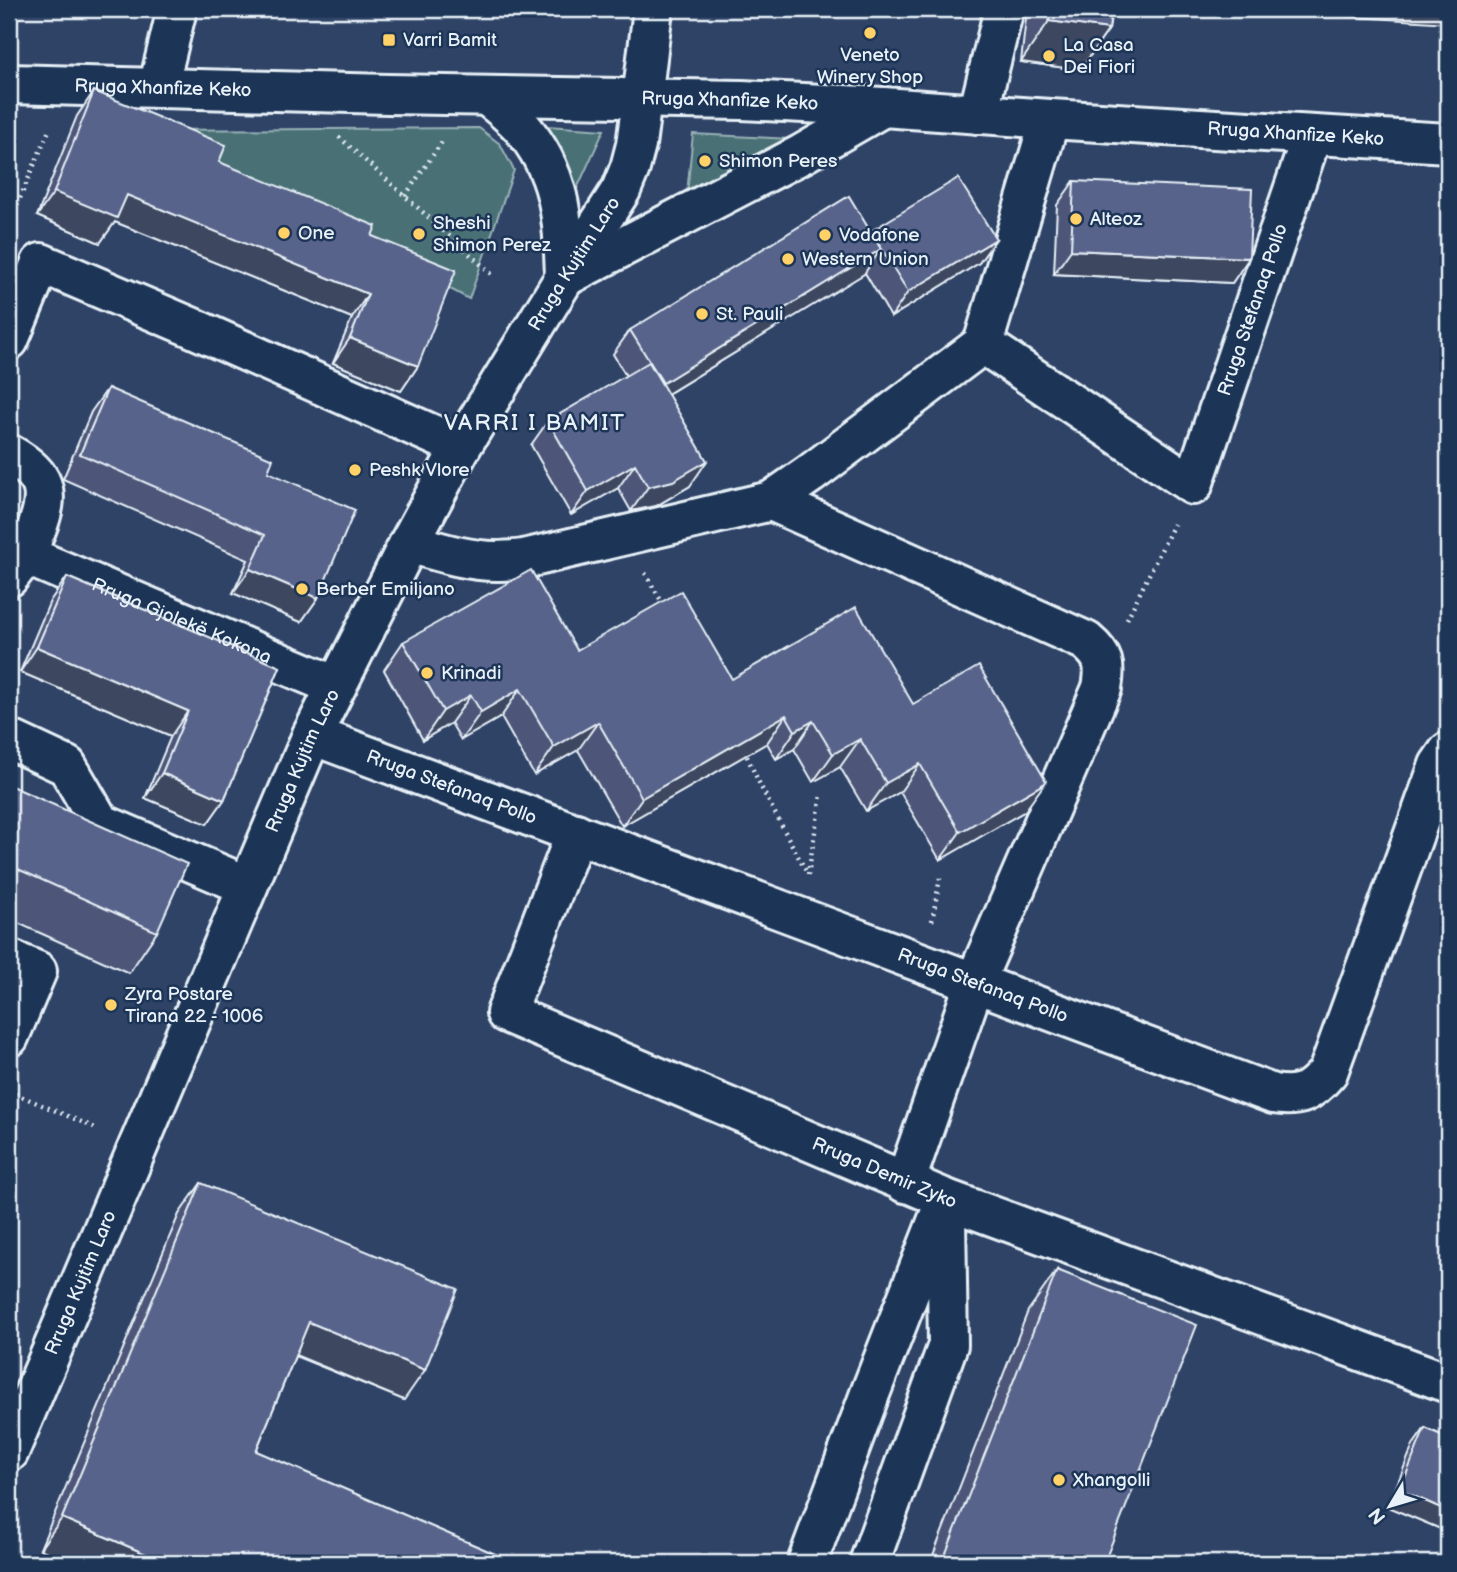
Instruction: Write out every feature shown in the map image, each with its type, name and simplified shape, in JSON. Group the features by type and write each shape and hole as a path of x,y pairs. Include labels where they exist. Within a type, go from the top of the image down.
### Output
{"street":[{"path":"158,88 177,9"},
{"name":"Rruga Kujtim Laro","path":"13,1429 336,686 461,447 621,190 636,145 653,9"},
{"path":"978,114 1004,9"},
{"name":"Rruga Xhanfize Keko","path":"9,84 741,100 1448,143"},
{"path":"487,96 518,123 536,146 550,172 559,199 564,228 565,277 802,154 883,107"},
{"path":"409,544 452,556 496,561 524,559 771,501 983,344 1050,119"},
{"name":"Rruga Stefanaq Pollo","path":"1193,485 1312,135"},
{"path":"9,340 41,263 461,447"},
{"path":"983,344 1193,485"},
{"name":"Rruga Gjolekë Kokona","path":"9,454 34,472 42,485 45,499 43,512 17,566 336,686"},
{"path":"771,501 1086,641 1097,651 1104,665 1102,688 975,982 905,1183"},
{"name":"Rruga Stefanaq Pollo","path":"312,736 1273,1094 1289,1096 1304,1094 1328,1072 1439,765 1448,752"},
{"path":"9,739 67,766 100,823 248,886"},
{"name":"Rruga Demir Zyko","path":"576,833 506,1013 905,1183 1448,1383"},
{"path":"9,959 37,971 9,1037"},
{"path":"807,1563 946,1199"},
{"path":"869,1563 948,1345 946,1199"}],"path":[{"path":"9,224 68,86"},
{"path":"405,196 450,131"},
{"path":"335,133 494,276"},
{"path":"1104,665 1193,485"},
{"path":"623,536 663,604"},
{"path":"740,741 761,788 808,875"},
{"path":"799,917 821,795"},
{"path":"9,1091 138,1146"}],"green space":[{"path":"547,126 604,130 575,193 566,158"},
{"name":"Sheshi Shimon Perez","path":"479,128 500,144 514,170 469,299 153,130"},
{"path":"693,134 791,139 686,203"}],"building":[{"path":"1051,9 1112,9 1109,29 1049,21"},
{"path":"94,91 226,145 219,162 376,226 372,236 456,270 418,366 350,338 368,294 127,195 117,218 54,192"},
{"path":"9,132 16,136 9,154"},
{"path":"958,178 996,239 908,292 871,231"},
{"path":"1074,181 1252,189 1249,258 1071,250"},
{"path":"849,196 881,249 663,383 630,330"},
{"path":"9,243 16,246 9,263"},
{"path":"649,362 707,461 673,481 648,487 635,464 588,491 548,421"},
{"path":"108,388 273,459 268,472 355,510 318,598 250,569 265,535 80,454"},
{"path":"531,570 577,650 681,591 732,679 856,607 913,704 979,666 1046,781 960,832 920,764 886,783 860,739 833,754 813,721 795,731 786,715 642,798 598,722 554,747 520,689 481,712 471,695 443,711 403,642"},
{"path":"67,577 280,667 224,800 162,773 188,711 37,647"},
{"path":"9,785 187,864 157,932 9,865"},
{"path":"201,1183 458,1289 425,1370 309,1322 256,1451 516,1563 167,1563 62,1518"},
{"path":"1057,1270 1197,1325 1104,1563 942,1563"},
{"path":"1425,1428 1448,1438 1448,1511 1400,1490"}],"place":[{"name":"Veneto Winery Shop","path":"870,33"},
{"name":"Varri Bamit","path":"389,40"},
{"name":"La Casa Dei Fiori","path":"1049,56"},
{"name":"Shimon Peres","path":"705,161"},
{"name":"Alteoz","path":"1076,219"},
{"name":"One","path":"284,233"},
{"name":"Sheshi Shimon Perez","path":"419,234"},
{"name":"Vodafone","path":"825,235"},
{"name":"Western Union","path":"788,259"},
{"name":"St. Pauli","path":"702,314"},
{"name":"Peshk Vlore","path":"355,470"},
{"name":"Berber Emiljano","path":"302,589"},
{"name":"Krinadi","path":"427,673"},
{"name":"Zyra Postare Tirana 22 - 1006","path":"111,1005"},
{"name":"Xhangolli","path":"1059,1480"}],"district":[{"name":"VARRI I BAMIT","path":"535,423"}]}
